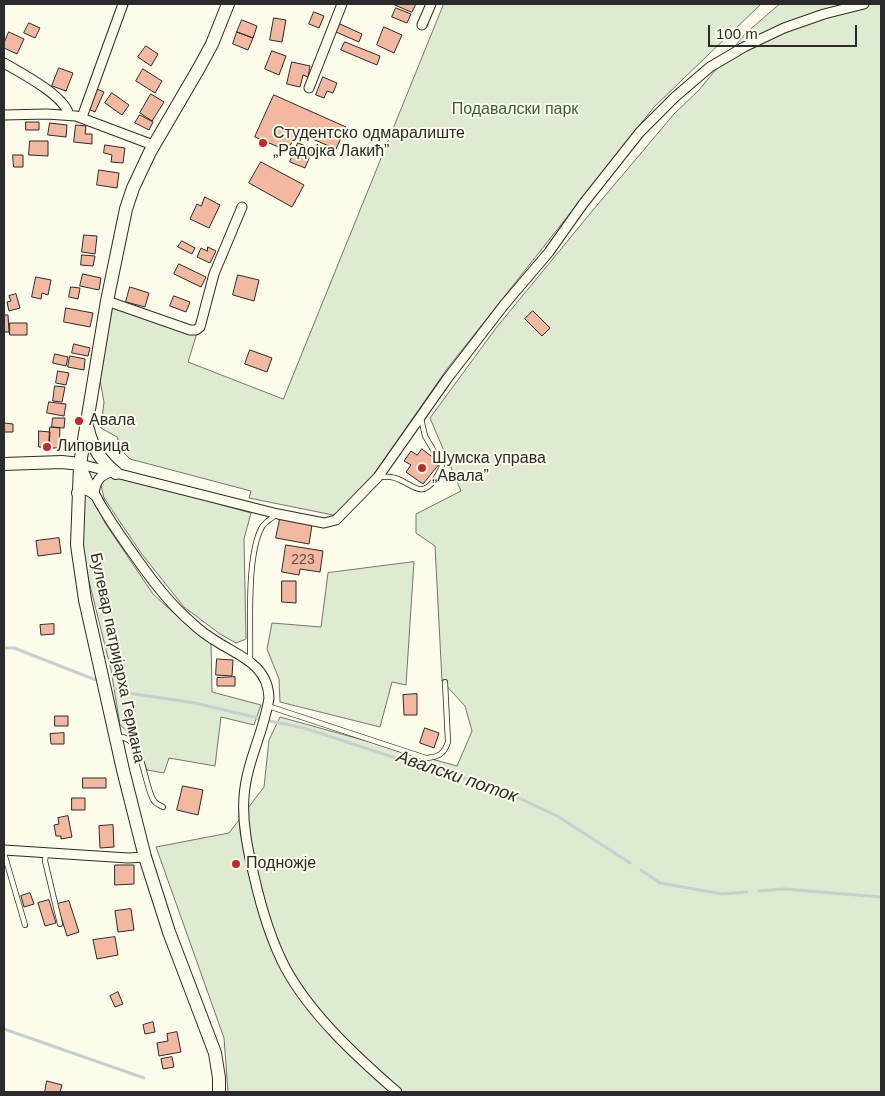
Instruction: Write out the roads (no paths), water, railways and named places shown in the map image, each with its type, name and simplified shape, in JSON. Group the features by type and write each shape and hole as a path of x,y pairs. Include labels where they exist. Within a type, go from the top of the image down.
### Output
{"main road":[{"name":"Булевар патријарха Германа","path":"219,1092 219,1078 214,1053 166,923 146,857 116,737 81,577 77,545 80,464 107,301 126,209 133,188 153,145 206,56 228,4"},
{"path":"88,421 88,431 95,450 114,472"},
{"path":"4,464 62,462 80,464"},
{"path":"78,493 86,488 94,493"}],"street":[{"path":"82,117 123,4"},
{"path":"309,88 342,4"},
{"path":"422,25 431,4"},
{"path":"80,464 278,514 324,523 334,522 378,477 447,379 504,305 549,252 583,204 640,132 675,97 710,67 752,43 784,28 824,14 864,4"},
{"path":"4,63 66,106 69,115"},
{"path":"4,115 69,115 82,117 153,145"},
{"path":"107,301 190,330 196,330 200,327 217,268 242,207"},
{"path":"80,464 108,519 157,586 193,624 258,667 266,680 269,693 268,706 248,772 243,812 254,877 272,936 287,971 322,1020 362,1062 397,1092"},
{"path":"94,493 98,479 105,474 114,472"},
{"path":"4,852 128,858 146,857"}],"lane":[{"path":"378,477 392,477 421,490 430,486 442,465 424,436 420,417"},
{"path":"250,661 252,566 256,540 263,525 278,514"},
{"path":"268,706 426,758 434,757 445,751 448,742 445,682"},
{"path":"116,737 122,737 131,741 134,745 144,769 151,795 155,803 163,807"},
{"path":"4,852 25,925"},
{"path":"46,853 45,861 60,924"}],"waterway":[{"name":"Авалски поток","path":"4,648 14,648 96,680"},
{"name":"Авалски поток","path":"114,688 128,693 195,703 258,718"},
{"name":"Авалски поток","path":"270,721 304,728 408,762 496,787 559,817 630,863"},
{"name":"Авалски поток","path":"641,870 660,883 722,894 747,892"},
{"name":"Авалски поток","path":"759,891 784,889 881,897"},
{"path":"4,1029 144,1078"}],"place":[{"name":"Студентско одмаралиште „Радојка Лакић”","path":"263,143"},
{"name":"Авала","path":"79,421"},
{"name":"Липовица","path":"47,447"},
{"name":"Шумска управа „Авала”","path":"422,468"},
{"name":"Подножје","path":"236,864"}],"park label":[{"name":"Подавалски парк","path":"515,110"}]}
